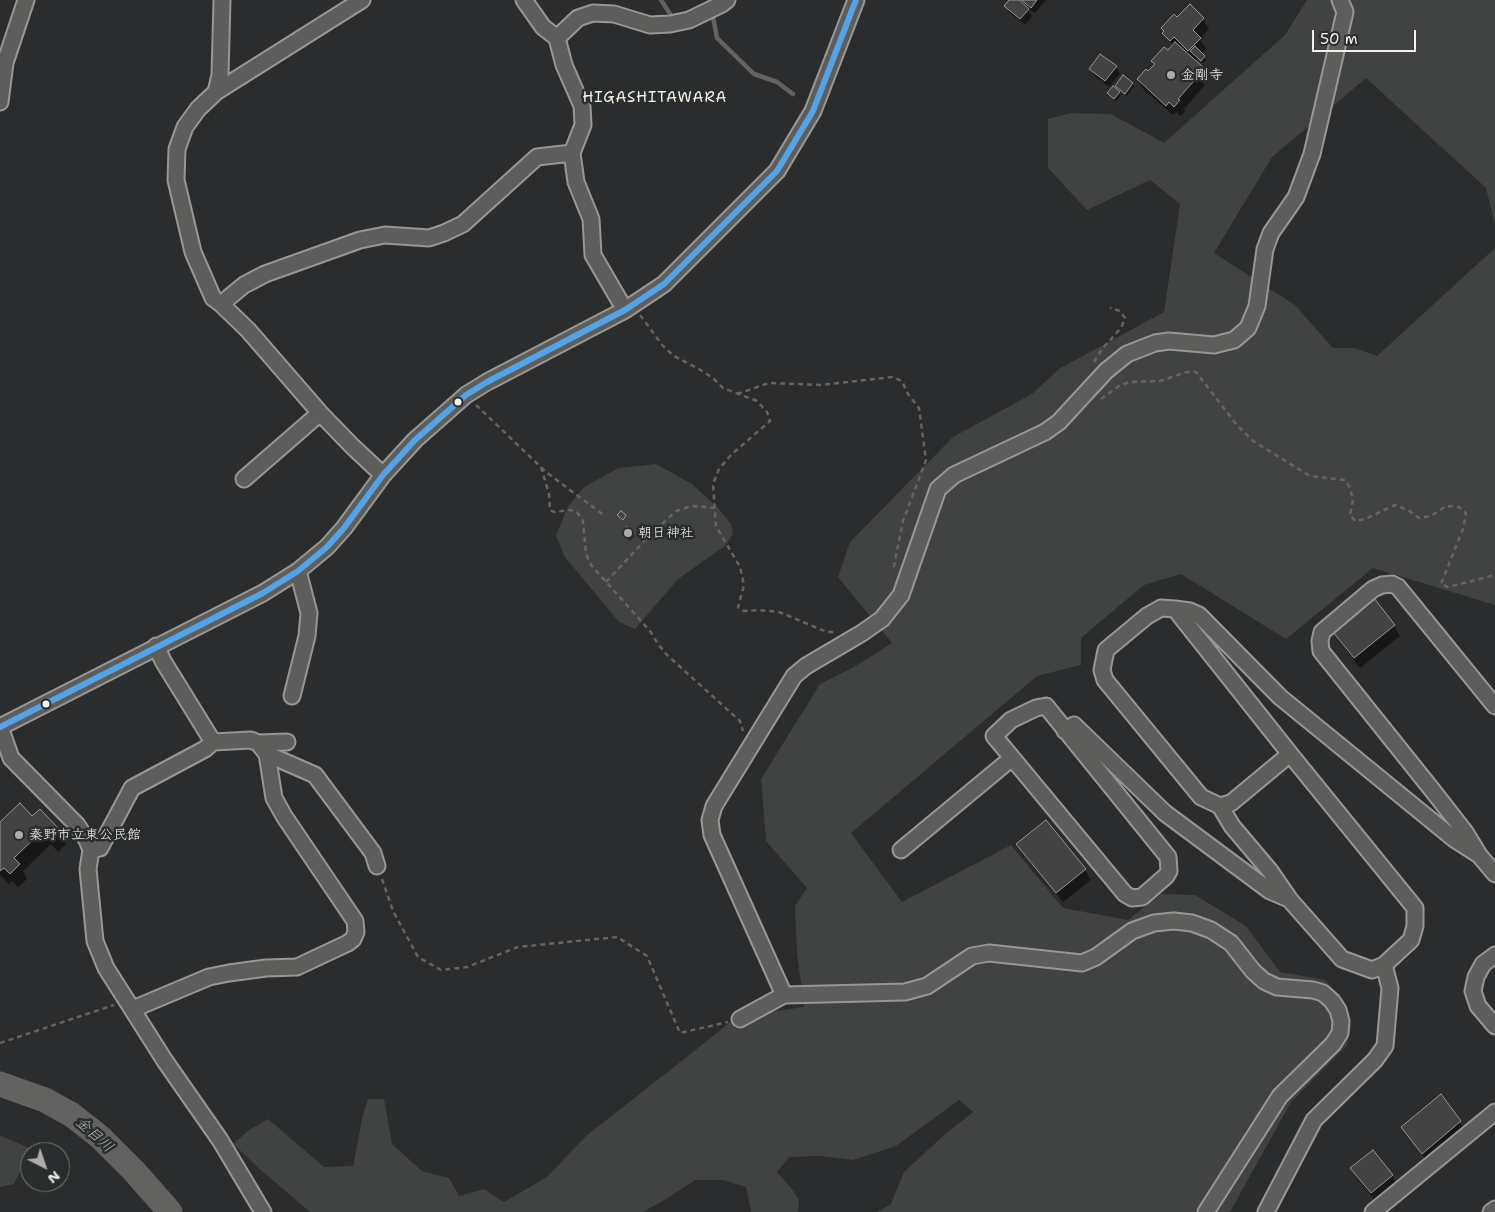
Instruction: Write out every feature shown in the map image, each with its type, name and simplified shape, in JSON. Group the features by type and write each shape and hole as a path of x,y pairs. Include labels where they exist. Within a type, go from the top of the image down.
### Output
{"street":[{"path":"0,102 5,63 26,0"},
{"path":"216,92 220,75 222,0"},
{"path":"362,0 216,92 198,109 185,127 177,149 176,180 192,252 212,298 248,330 320,413 383,475"},
{"path":"524,0 543,27 557,38 564,65 582,106 583,125 572,153 576,182 591,219 593,255 629,308"},
{"path":"557,38 578,18 593,13 614,14 650,26 689,20 727,0"},
{"path":"263,1212 220,1140 165,1062 106,968 95,941 88,869 91,850 87,840 77,825 11,758 0,727 263,593 298,571 327,547 344,528 383,475 415,440 466,395 486,382 629,308 664,284 777,172 812,111 856,0"},
{"path":"784,994 712,835 710,820 714,806 794,676 806,666 882,619 901,595 938,489 954,475 1045,432 1059,422 1106,371 1127,354 1155,343 1169,341 1214,345 1234,340 1248,328 1257,306 1265,249 1271,233 1296,197 1312,154 1345,12 1340,0"},
{"path":"221,304 244,285 265,274 360,240 385,235 429,238 444,234 463,224 537,157 572,153"},
{"path":"244,480 320,413"},
{"path":"292,696 307,636 309,613 298,571"},
{"path":"1495,706 1398,587 1392,584 1382,585 1374,589 1322,632 1320,641 1321,651 1495,874"},
{"path":"1175,608 1415,908 1415,926 1411,940 1384,965 1372,970 1342,959 1290,900 1270,871 1232,826 1220,806 1201,797 1105,680 1102,670 1106,650 1147,616 1161,608 1175,608 1199,615 1280,697 1454,839 1479,855"},
{"path":"156,646 163,661 213,742"},
{"path":"1046,706 1066,731 1168,858 1169,871 1166,876 1142,897 1132,898 1125,894 994,736 1011,720 1036,708 1046,706"},
{"path":"1066,731 1074,726 1165,813 1270,891 1290,900"},
{"path":"91,850 100,848 132,788 205,749 213,742 251,740 262,748 316,775 373,853 377,866"},
{"path":"262,748 287,742"},
{"path":"130,1005 208,977 266,968 297,967 353,939 356,932 355,921 284,816 274,798 262,748"},
{"path":"1220,806 1232,803 1290,754"},
{"path":"901,850 1012,758"},
{"path":"740,1019 784,994 905,992 927,986 972,956 989,953 1082,963 1096,957 1132,931 1154,922 1174,921 1192,923 1212,930 1230,943 1253,971 1264,981 1277,987 1313,990 1324,994 1332,1000 1338,1010 1341,1021 1340,1033 1333,1044 1280,1096 1206,1212"},
{"path":"1495,955 1483,964 1476,977 1473,991 1478,1006 1495,1026"},
{"path":"1266,1212 1314,1120 1375,1060 1385,1046 1390,988 1384,965"},
{"path":"1373,1212 1495,1112"},
{"path":"1491,1212 1495,1209"}],"path":[{"path":"629,308 674,356 713,378 723,388 757,401 767,412 770,421 731,455 719,469 713,484 716,526 740,567 744,585 738,607 744,611 779,612 827,632 862,633"},
{"path":"1092,365 1102,348 1121,328 1125,318 1120,310 1110,308"},
{"path":"1099,400 1119,386 1129,382 1160,381 1188,372 1196,372 1236,424 1253,441 1310,476 1345,480 1353,499 1350,515 1355,521 1365,519 1395,504 1420,518 1431,516 1446,506 1460,506 1466,513 1463,529 1441,584 1448,587 1495,575"},
{"path":"737,394 769,383 821,385 892,377 902,381 908,394 919,408 926,460 903,520 891,577"},
{"path":"466,395 541,467 605,516"},
{"path":"541,467 549,494 550,510 554,512 571,510 578,512 583,521 586,554 591,565 650,631 666,654 740,721 744,733"},
{"path":"606,582 650,535 676,511 692,506 714,508"},
{"path":"377,866 394,911 418,957 441,970 467,967 518,947 617,937 646,956 680,1033 740,1019"},
{"path":"0,1043 130,1005"}],"shaded area":[{"path":"1307,0 1495,0 1495,224 1486,188 1366,78 1272,157 1214,253 1295,305 1333,348 1355,348 1377,356 1495,248 1495,605 1373,568 1286,639 1181,574 1144,585 1081,638 1081,665 1037,676 851,833 902,902 1011,845 1063,908 1128,920 1161,894 1195,895 1246,926 1280,972 1325,980 1344,1002 1351,1027 1347,1045 1291,1102 1230,1212 877,1212 891,1204 904,1172 973,1112 959,1100 896,1146 853,1160 819,1156 789,1157 777,1172 799,1200 798,1212 751,1212 746,1187 723,1180 695,1180 643,1212 310,1212 263,1172 233,1144 249,1130 268,1119 324,1167 353,1166 363,1114 368,1099 384,1099 392,1144 422,1171 449,1178 459,1196 484,1189 504,1202 547,1177 586,1136 760,998 776,1011 804,1007 797,953 795,906 807,888 766,841 761,779 820,684 854,667 892,643 838,577 850,542 953,437 1032,394 1059,369 1164,312 1180,204 1150,180 1087,210 1048,168 1048,119 1070,113 1111,114 1164,143 1285,35"},
{"path":"656,464 692,484 718,508 731,524 733,534 725,546 678,579 635,629 619,622 565,557 556,536 567,508 584,487 619,468"},
{"path":"0,1135 20,1144 20,1172 14,1184 0,1187"}],"building":[{"path":"1009,0 1019,0 1029,9 1020,19 1004,6"},
{"path":"1021,0 1037,0 1031,8"},
{"path":"1190,4 1204,18 1193,30 1201,38 1188,51 1174,37 1170,41 1162,33 1164,31 1161,28 1174,14 1177,17"},
{"path":"1175,42 1203,67 1198,72 1200,74 1178,99 1180,100 1174,107 1169,102 1166,106 1137,79 1146,69 1148,71 1155,64 1151,61 1164,47 1168,50"},
{"path":"1195,46 1205,56 1201,61 1190,51"},
{"path":"1100,54 1117,66 1105,81 1089,69"},
{"path":"1123,75 1133,83 1125,94 1115,86"},
{"path":"1113,86 1120,92 1114,99 1107,93"},
{"path":"621,511 626,515 623,520 617,515"},
{"name":"朝日神社","path":"627,527 633,532 628,539 622,533"},
{"path":"1374,598 1395,625 1354,658 1333,632"},
{"name":"秦野市立東公民館","path":"20,803 32,816 40,809 60,830 50,839 42,831 14,858 20,864 10,874 4,868 0,871 0,822"},
{"path":"1046,820 1086,869 1056,893 1016,844"},
{"path":"1441,1094 1461,1121 1422,1154 1401,1127"},
{"path":"1373,1150 1393,1175 1371,1193 1350,1168"}],"waterway":[{"path":"661,0 672,17"},
{"path":"713,17 717,38 754,74 777,82 793,94"},
{"name":"金目川","path":"0,1084 45,1100 72,1115 100,1137 134,1171 170,1212"}],"transit line":[{"path":"0,727 263,593 298,571 327,547 344,528 383,475 415,440 466,395 487,382 625,310 664,284 777,171 813,111 856,0"}],"place":[{"name":"金剛寺","path":"1171,75"},
{"name":"朝日神社","path":"628,533"},
{"name":"秦野市立東公民館","path":"19,835"}],"district":[{"name":"HIGASHITAWARA","path":"655,98"}]}
